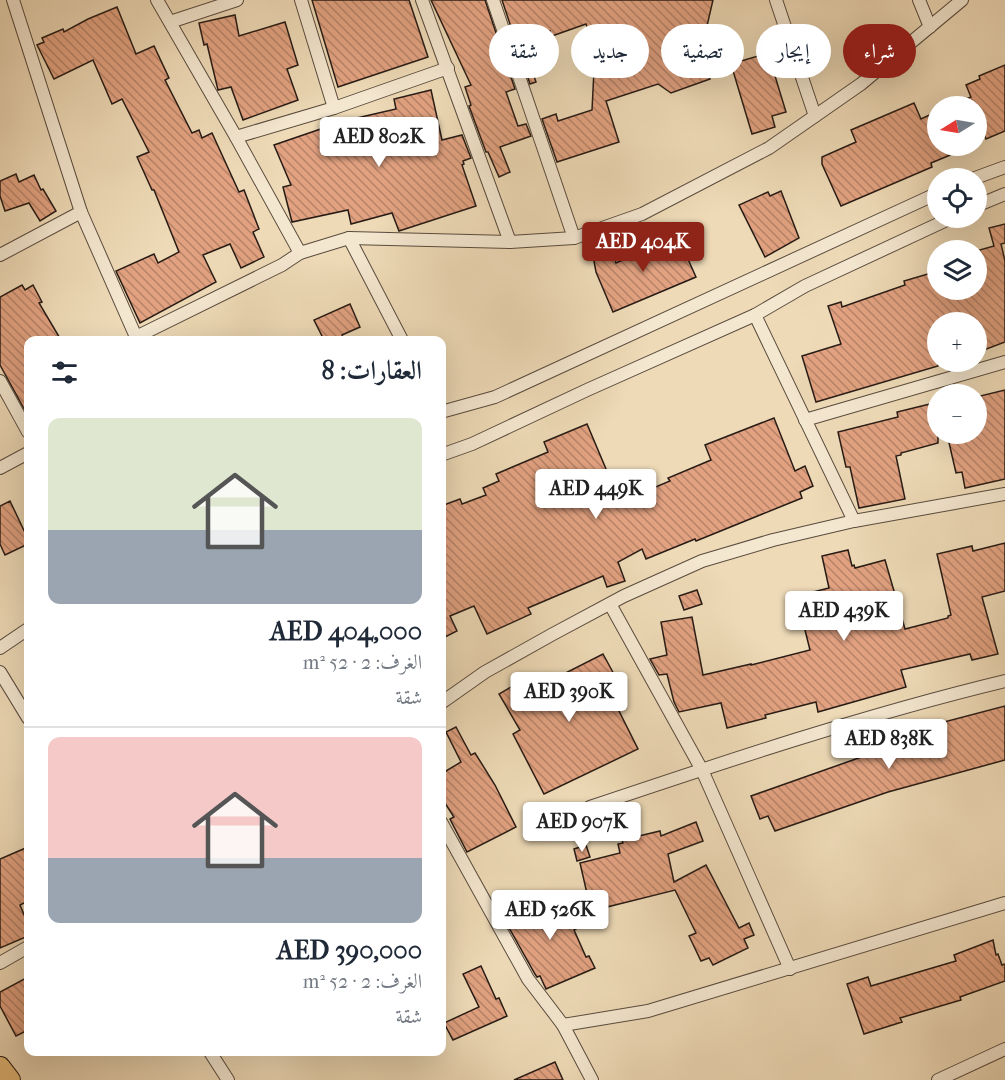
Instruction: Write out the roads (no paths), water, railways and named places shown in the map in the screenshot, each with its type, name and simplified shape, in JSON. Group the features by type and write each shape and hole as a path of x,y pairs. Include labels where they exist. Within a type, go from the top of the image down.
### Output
{"main road":[{"path":"0,1067 10,1080"}],"street":[{"path":"13,0 81,212 136,336"},
{"path":"157,0 300,253"},
{"path":"170,22 237,0"},
{"path":"301,0 334,108"},
{"path":"422,0 510,242"},
{"path":"493,0 574,238"},
{"path":"776,0 815,116"},
{"path":"919,0 930,27"},
{"path":"143,336 282,265 300,253 349,238 510,242 574,238 642,213 769,148 861,84 962,0"},
{"path":"236,137 334,108 448,68"},
{"path":"987,174 1005,167"},
{"path":"987,201 1005,194"},
{"path":"446,411 495,397 927,198"},
{"path":"0,255 81,212"},
{"path":"446,453 472,444 755,315 805,286 930,228"},
{"path":"349,238 400,336"},
{"path":"755,315 854,521"},
{"path":"805,420 1005,362"},
{"path":"0,381 24,425"},
{"path":"0,468 24,455"},
{"path":"446,699 484,672 610,604 702,561 773,540 854,521 1005,494"},
{"path":"610,604 702,770 790,969"},
{"path":"0,648 24,632"},
{"path":"0,672 24,711"},
{"path":"590,807 878,715 1005,681"},
{"path":"446,831 528,979 563,1025 592,1080"},
{"path":"563,1025 648,1011 1005,903"},
{"path":"0,963 24,949"},
{"path":"938,1080 1005,1049"},
{"path":"213,1056 228,1080"}]}
